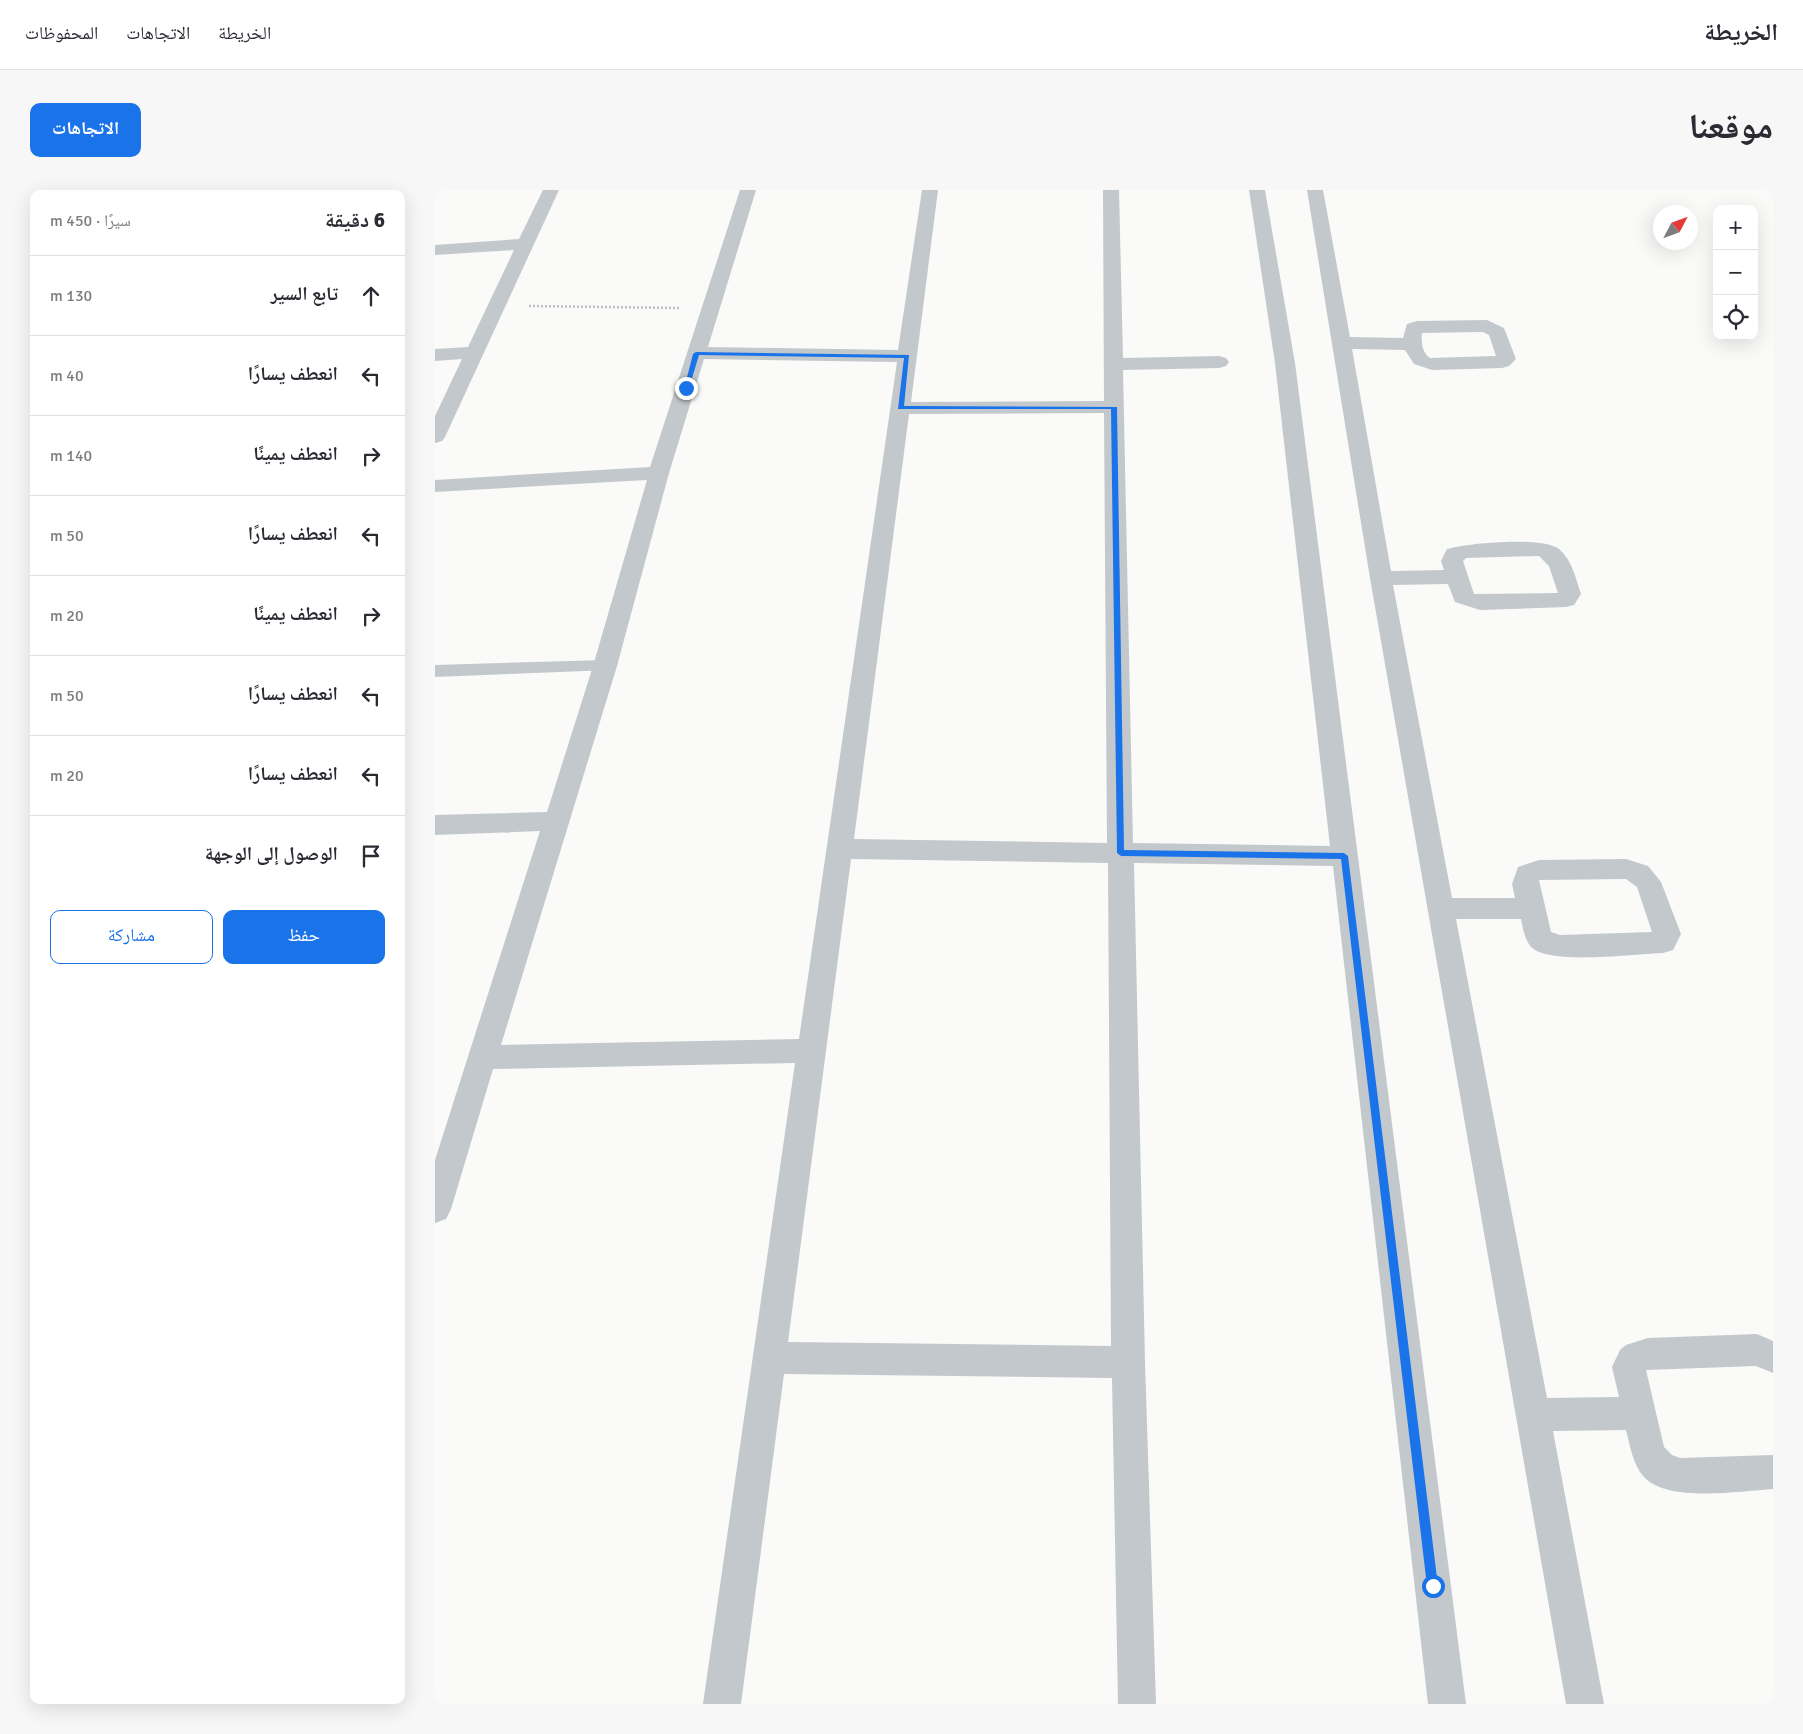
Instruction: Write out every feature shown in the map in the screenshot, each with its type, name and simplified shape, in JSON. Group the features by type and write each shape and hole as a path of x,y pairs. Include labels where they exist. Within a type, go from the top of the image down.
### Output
{"street":[{"path":"435,437 551,190"},
{"path":"435,1209 605,666 659,473 748,190"},
{"path":"722,1704 930,190"},
{"path":"1111,190 1128,1362 1137,1704"},
{"path":"1257,190 1285,363 1447,1704"},
{"path":"1315,190 1381,578 1585,1704"},
{"path":"435,250 525,244"},
{"path":"1341,343 1413,344"},
{"path":"435,355 475,352"},
{"path":"696,354 907,356"},
{"path":"1113,364 1219,362"},
{"path":"900,408 1114,407"},
{"path":"435,486 659,473"},
{"path":"1539,549 1549,552 1557,559 1570,594 1569,598 1562,601 1473,602 1463,596 1456,576 1452,557 1459,552 1539,549"},
{"path":"1381,578 1456,576"},
{"path":"435,825 557,821"},
{"path":"840,849 1344,856"},
{"path":"1626,869 1639,873 1648,882 1667,934 1666,939 1657,944 1552,946 1539,937 1531,908 1524,879 1532,871 1626,869"},
{"path":"1441,909 1531,908"},
{"path":"482,1057 812,1051"},
{"path":"1773,1357 1757,1350 1639,1355 1632,1359 1629,1367 1652,1460 1659,1468 1669,1474 1680,1475 1773,1472"},
{"path":"770,1358 1128,1362"},
{"path":"1533,1415 1640,1413"}],"lane":[{"path":"435,671 605,666"}],"path":[{"path":"496,306 711,308"}],"route":[{"path":"686,388 696,354 907,356 900,408 1114,407 1121,853 1344,856 1433,1586"}]}
